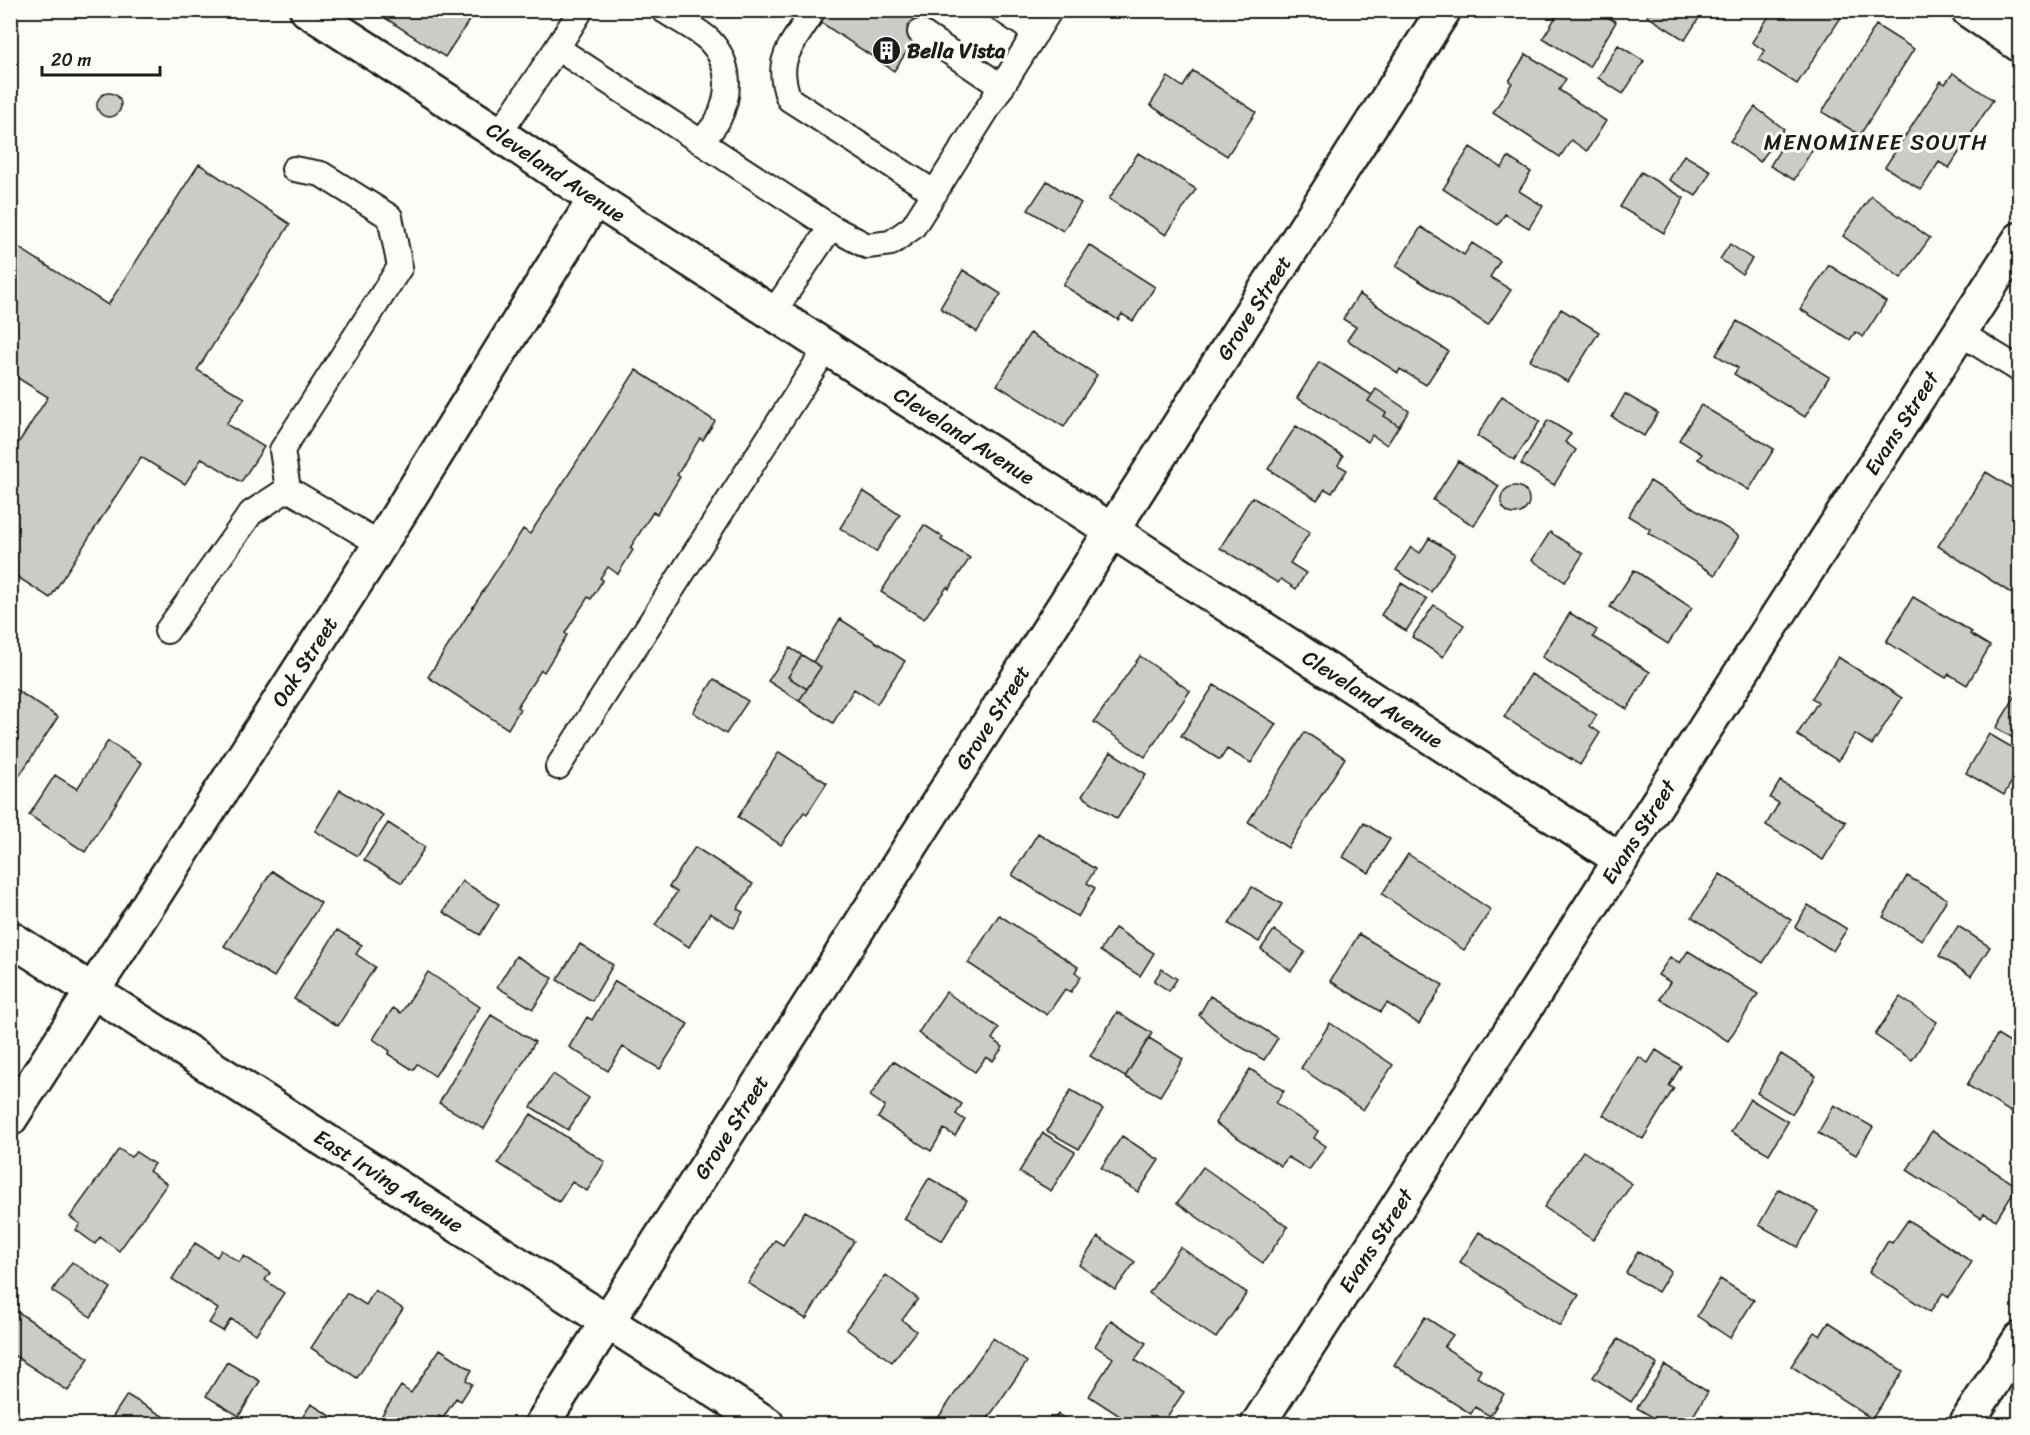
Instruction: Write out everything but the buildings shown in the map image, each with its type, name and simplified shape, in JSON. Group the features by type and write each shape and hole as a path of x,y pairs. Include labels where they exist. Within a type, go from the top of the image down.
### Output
{"street":[{"name":"Cleveland Avenue","path":"307,10 595,199 1621,860"},
{"name":"Grove Street","path":"542,1425 1444,10"},
{"path":"1968,10 2019,45"},
{"name":"Oak Street","path":"10,1119 380,544 595,199"},
{"name":"Evans Street","path":"1258,1425 2019,240"},
{"name":"East Irving Avenue","path":"10,938 767,1425"},
{"path":"1966,1425 2019,1340"}],"lane":[{"path":"499,134 581,10"},
{"path":"663,10 710,41 720,55 728,75 725,98 718,120 701,142"},
{"path":"1002,10 1036,33"},
{"path":"557,48 831,227 867,246 891,243 913,227 1050,10"},
{"path":"810,16 783,58 783,84 789,99 935,193"},
{"path":"920,32 1002,87"},
{"path":"288,489 282,450 400,267 390,216 321,174 294,169"},
{"path":"772,313 831,227"},
{"path":"1960,333 2019,370"},
{"path":"558,767 827,348"},
{"path":"288,489 380,544"},
{"path":"167,631 251,513 288,489"}],"place":[{"name":"Bella Vista","path":"886,51"}],"district":[{"name":"MENOMINEE SOUTH","path":"1876,142"}]}
